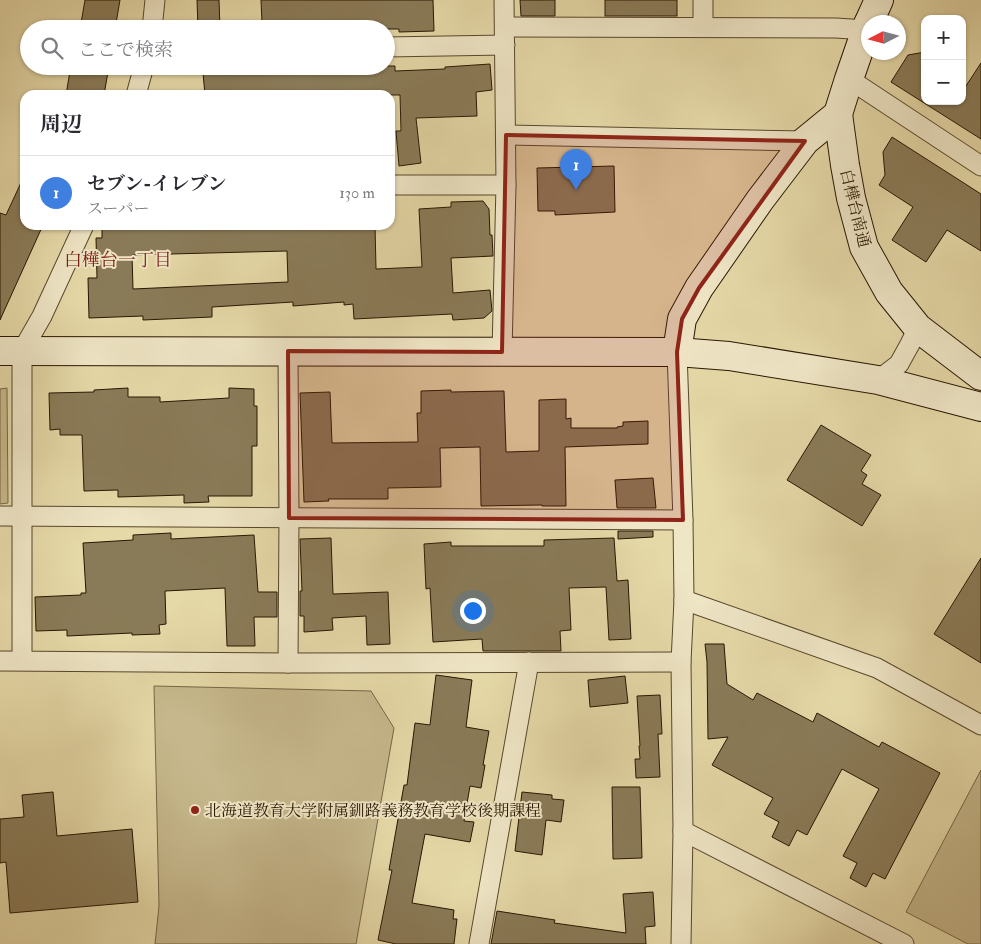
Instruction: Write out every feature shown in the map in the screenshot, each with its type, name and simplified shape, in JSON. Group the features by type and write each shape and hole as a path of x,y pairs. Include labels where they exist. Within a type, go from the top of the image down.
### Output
{"street":[{"path":"153,20 155,0"},
{"path":"502,352 506,185 504,0"},
{"path":"702,0 703,27"},
{"path":"872,15 879,0"},
{"path":"395,46 505,36 703,27 836,28 861,26"},
{"path":"681,944 684,600 683,520 676,352 682,319 699,288 760,200 805,141 838,114 861,45"},
{"path":"137,90 142,75"},
{"path":"849,79 981,166"},
{"name":"白樺台南通","path":"838,114 845,165 864,247 890,292 918,328 981,376"},
{"path":"506,135 805,141"},
{"path":"395,185 506,185"},
{"path":"22,660 22,516 11,351 42,316 82,230"},
{"path":"878,380 899,364 918,328"},
{"path":"11,351 676,352 728,356 878,380 981,407"},
{"path":"288,351 288,662"},
{"path":"0,516 683,520"},
{"path":"684,600 877,668 981,725"},
{"path":"0,661 682,662"},
{"path":"479,944 529,662"},
{"path":"683,832 904,944"}],"highlighted area":[{"path":"506,135 805,141 699,288 682,319 677,352 683,520 289,518 288,351 502,352"}],"shaded area":[{"path":"7,388 8,503 0,504 0,389"},
{"path":"154,686 371,691 394,728 356,944 155,944 159,906"},
{"path":"981,770 981,944 968,944 906,912"}],"building":[{"path":"85,0 120,0 117,20 82,20"},
{"path":"197,0 219,0 220,20 198,20"},
{"path":"261,0 433,0 434,31 399,32 399,29 395,29 395,20 262,20"},
{"path":"520,0 555,0 555,16 521,16"},
{"path":"605,0 677,0 677,16 605,16"},
{"path":"921,53 921,101 891,82 908,55"},
{"path":"981,63 981,139 927,105 966,105 966,86"},
{"path":"490,64 492,90 476,92 477,116 416,118 421,163 399,166 396,131 401,131 400,95 395,95 395,90 205,90 203,75 395,75 395,71 445,69 445,67"},
{"path":"69,75 107,75 105,90 67,90"},
{"path":"892,137 981,194 981,251 947,230 926,262 892,240 913,207 879,185 885,175 883,152"},
{"path":"614,166 615,212 555,215 555,211 538,211 537,168"},
{"path":"20,185 20,230 41,230 0,320 0,213 6,215"},
{"path":"483,201 489,209 493,256 451,258 453,293 490,290 492,311 484,318 453,320 452,314 354,319 353,304 344,305 344,302 293,306 293,302 212,307 212,317 143,320 143,316 89,318 88,278 97,278 96,238 102,238 102,230 375,230 376,269 422,267 419,209 451,207 451,202","holes":["287,251 288,282 133,289 132,255"]},
{"path":"128,388 128,397 160,397 160,402 229,398 229,388 254,389 254,406 257,406 257,446 252,446 252,496 208,496 209,502 184,503 184,495 118,497 118,490 84,491 82,435 60,435 60,429 50,430 49,393 94,392 94,390"},
{"path":"451,390 451,392 504,391 506,452 539,451 539,400 566,399 566,419 571,418 571,428 617,428 623,426 623,422 648,421 648,444 565,447 566,506 481,506 480,447 440,448 441,487 388,488 388,499 328,499 329,501 304,502 300,393 330,392 332,443 418,442 417,413 421,413 421,391"},
{"path":"821,425 871,455 861,471 867,475 862,484 881,495 862,526 787,480"},
{"path":"653,478 656,508 617,508 615,480"},
{"path":"618,531 653,531 653,537 618,539"},
{"path":"171,533 171,539 254,535 258,592 277,592 277,617 254,617 255,646 227,646 225,588 165,591 166,624 159,625 160,634 132,635 132,633 67,636 67,630 36,631 35,597 81,595 81,593 86,593 83,543 133,540 133,535"},
{"path":"331,538 333,594 388,592 390,644 367,645 366,616 332,618 333,630 304,632 304,616 300,616 300,591 302,591 300,539"},
{"path":"614,538 617,581 628,580 631,639 609,640 606,587 569,588 571,630 560,631 561,651 483,651 482,639 433,642 430,588 426,589 424,544 451,542 451,546 544,546 544,540"},
{"path":"981,558 981,663 934,634"},
{"path":"705,644 724,644 727,684 753,700 757,693 813,722 817,713 879,747 882,742 940,773 885,879 873,873 866,887 850,878 857,863 843,856 879,789 842,769 807,835 797,830 789,846 772,837 779,822 764,814 773,798 712,765 728,737 708,739"},
{"path":"436,675 472,680 466,727 489,731 483,765 485,765 481,788 470,786 464,821 474,822 470,842 425,834 412,903 454,910 453,919 457,919 454,944 396,944 378,940 392,870 389,870 404,785 407,785 415,723 430,725"},
{"path":"625,676 628,703 590,707 588,680"},
{"path":"660,695 662,734 658,734 660,777 636,778 635,759 640,759 637,696"},
{"path":"612,787 640,787 642,858 613,859"},
{"path":"53,792 57,836 132,829 138,902 10,913 6,862 0,863 0,819 24,817 22,795"},
{"path":"522,792 552,795 552,799 564,800 561,822 546,820 542,855 515,851"},
{"path":"653,892 655,926 645,927 646,944 491,944 497,911 555,920 554,923 626,933 623,894"}],"place":[{"name":"セブン-イレブン","path":"576,190"},
{"name":"北海道教育大学附属釧路義務教育学校後期課程","path":"195,810"}],"district":[{"name":"白樺台一丁目","path":"118,260"}]}
